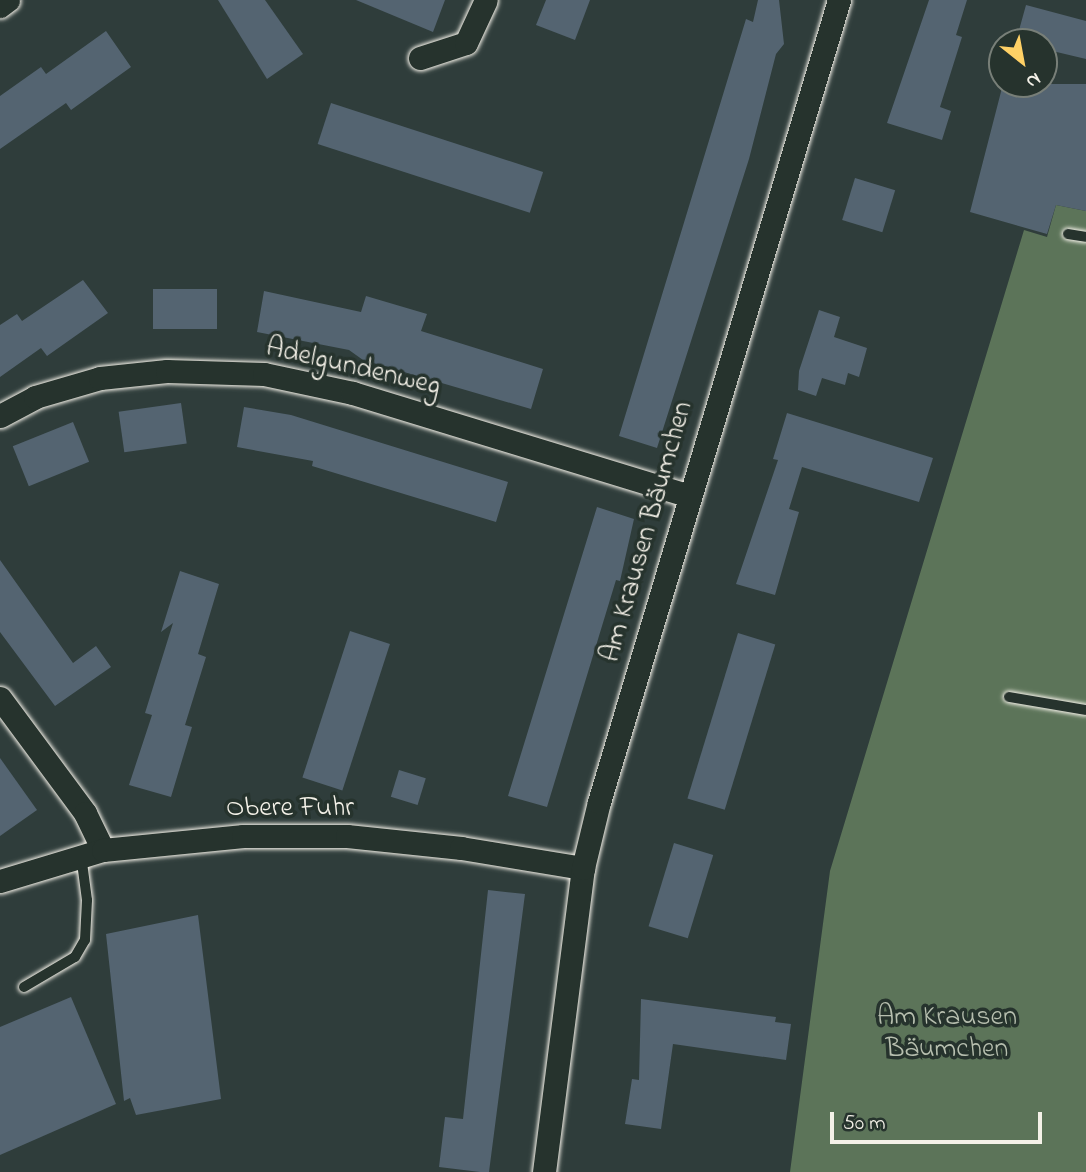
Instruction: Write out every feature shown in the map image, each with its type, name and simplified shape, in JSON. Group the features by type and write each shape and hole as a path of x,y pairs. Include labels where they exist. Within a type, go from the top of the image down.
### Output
{"street":[{"path":"0,6 9,0"},
{"path":"421,58 466,43 486,0"},
{"name":"Am Krausen Bäumchen","path":"544,1172 583,869 689,496 839,0"},
{"name":"Adelgundenweg","path":"0,416 35,397 100,378 167,372 264,374 353,393 689,496"},
{"path":"0,698 85,813 103,850"},
{"name":"Obere Fuhr","path":"0,881 103,850 243,836 347,836 461,848 583,869"}],"lane":[{"path":"1068,234 1086,237"},
{"path":"1009,697 1086,710"},
{"path":"24,987 75,957 85,940 87,900 81,855"}],"green space":[{"name":"Am Krausen Bäumchen","path":"1056,205 1086,211 1086,1172 790,1172 830,871 1024,230 1047,237"}],"building":[{"path":"218,0 265,0 303,54 267,79"},
{"path":"356,0 445,0 433,32"},
{"path":"546,0 590,0 575,40 536,25"},
{"path":"758,0 779,0 784,44 776,54 749,159 657,448 619,436 746,19 753,22"},
{"path":"929,0 967,0 956,35 962,37 940,107 951,111 942,140 887,123"},
{"path":"1026,5 1086,21 1086,59 1058,52 1058,28 1020,28"},
{"path":"106,31 131,67 71,110 66,103 0,149 0,96 41,67 46,74"},
{"path":"1058,84 1086,84 1086,211 1056,205 1047,234 970,212 999,98 1058,98"},
{"path":"331,103 543,172 530,213 318,144"},
{"path":"855,178 895,190 882,232 842,220"},
{"path":"83,280 108,313 47,356 41,348 0,377 0,325 17,314 22,321"},
{"path":"153,289 217,289 217,329 153,329"},
{"path":"264,291 361,312 366,296 427,314 421,331 543,369 531,409 363,360 349,350 257,332"},
{"path":"819,310 840,317 834,337 867,348 859,377 848,373 845,385 822,378 816,396 798,390 799,371"},
{"path":"181,403 187,444 124,452 119,412"},
{"path":"244,407 291,415 508,482 496,522 312,466 313,461 237,447"},
{"path":"787,413 933,458 919,502 802,467 789,509 799,512 775,595 736,584 778,460 773,459"},
{"path":"73,422 89,462 29,486 13,446"},
{"path":"597,507 634,519 620,581 616,580 547,807 508,796"},
{"path":"0,560 73,663 96,646 111,667 55,706 0,632"},
{"path":"180,571 219,584 198,654 206,657 185,725 192,727 171,797 129,785 152,715 145,713 173,623 161,632"},
{"path":"350,631 390,644 342,790 302,777"},
{"path":"738,633 775,644 725,810 687,798"},
{"path":"0,758 37,810 0,836"},
{"path":"399,770 426,778 418,805 391,797"},
{"path":"674,843 713,855 688,938 649,926"},
{"path":"488,890 525,894 489,1172 480,1172 439,1167 445,1117 463,1119"},
{"path":"198,915 221,1099 136,1115 130,1098 124,1101 106,934"},
{"path":"71,997 116,1104 0,1155 0,1027"},
{"path":"641,999 776,1017 775,1022 791,1024 786,1060 673,1044 661,1129 625,1124 632,1079 639,1080"}]}
